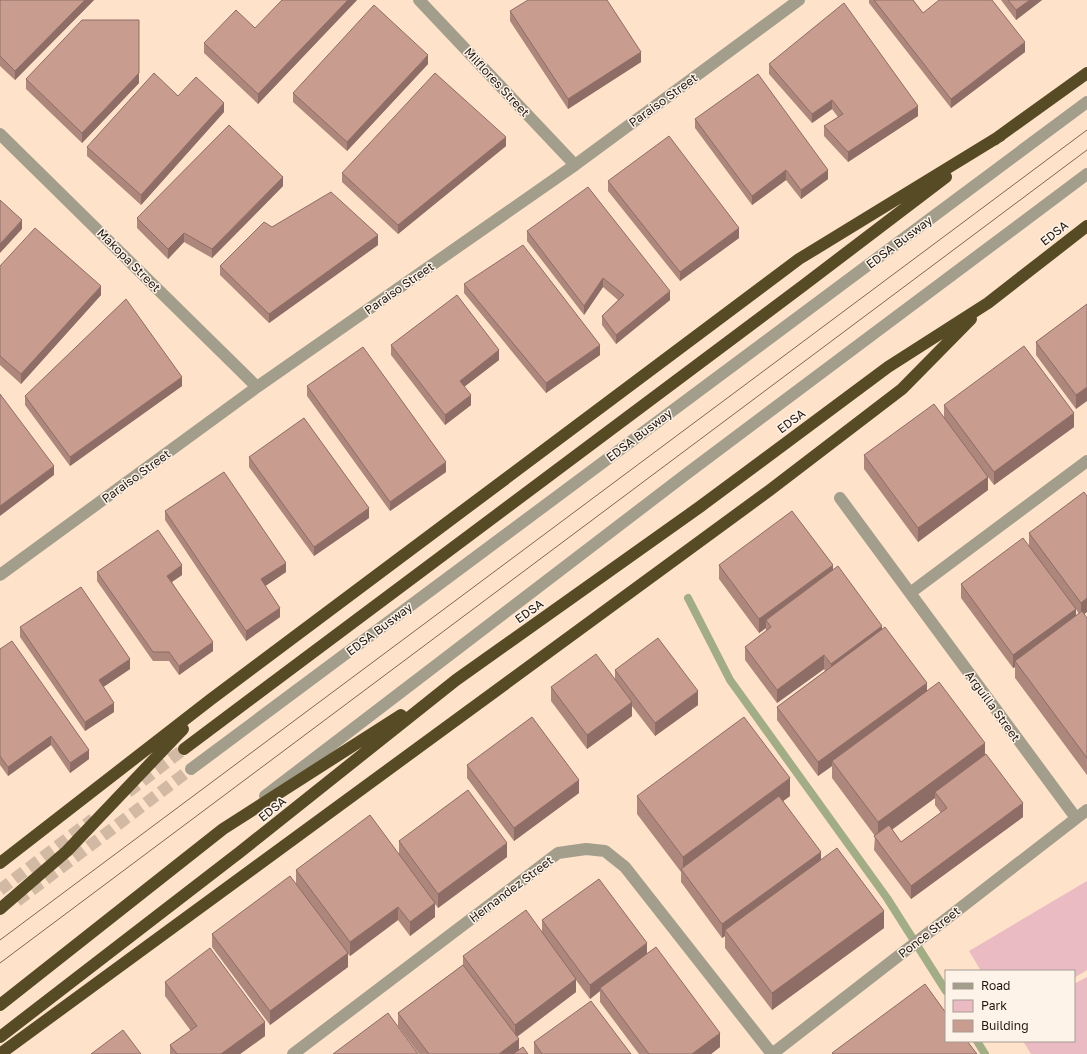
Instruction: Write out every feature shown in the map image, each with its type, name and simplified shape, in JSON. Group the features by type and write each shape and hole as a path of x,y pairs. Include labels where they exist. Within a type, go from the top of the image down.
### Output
{"highway":[{"path":"184,749 804,285 1000,136 1087,73"},
{"path":"0,863 210,700 799,259 1000,136"},
{"name":"EDSA","path":"0,1037 240,852 456,680 701,506 888,367 988,303 1087,226"},
{"path":"0,1054 770,490 902,389 988,303"},
{"path":"0,1005 223,829 456,680"},
{"path":"0,909 67,852 210,700"}],"street":[{"name":"Milflores Street","path":"419,0 575,165"},
{"name":"Paraiso Street","path":"0,575 257,387 575,165 798,0"},
{"name":"EDSA Busway","path":"191,768 1087,102"},
{"name":"Makopa Street","path":"0,134 257,387"},
{"path":"223,829 685,475 1087,174"},
{"path":"910,593 1087,461"},
{"name":"Arguilla Street","path":"840,498 1076,818"},
{"name":"Ponce Street","path":"772,1054 1087,810"},
{"name":"Hernandez Street","path":"293,1054 558,853 586,849 605,851 625,867 772,1054"}],"green space":[{"path":"1087,881 1087,970 1075,977 1075,970 980,970 969,951"},
{"path":"1087,977 1087,1054 1031,1054 1024,1042 1075,1042 1075,983"}],"building":[{"path":"0,0 85,0 15,71 0,56"},
{"path":"282,0 348,0 258,94 204,43 236,10 255,28"},
{"path":"528,0 607,0 641,52 568,99 510,11"},
{"path":"874,0 913,0 923,13 939,0 992,0 1025,42 951,99"},
{"path":"1008,0 1030,0 1016,10"},
{"path":"844,3 918,106 848,152 824,126 843,114 832,100 812,114 769,64"},
{"path":"374,5 428,55 347,142 293,93"},
{"path":"82,20 139,20 139,73 82,133 26,79"},
{"path":"154,73 178,96 196,77 224,103 141,195 87,147"},
{"path":"435,73 506,137 398,225 342,173"},
{"path":"758,74 828,170 801,190 786,170 752,196 695,119"},
{"path":"229,125 283,177 212,249 184,233 168,249 137,218"},
{"path":"669,136 739,228 680,272 608,181"},
{"path":"588,187 670,291 616,335 602,316 624,295 603,278 584,306 527,231"},
{"path":"331,192 378,235 269,314 220,266 264,222 272,227"},
{"path":"0,200 22,220 0,244"},
{"path":"35,228 101,286 21,374 0,356 0,266"},
{"path":"523,245 600,345 546,383 464,284"},
{"path":"457,295 499,350 460,381 471,395 445,415 391,345"},
{"path":"126,299 182,377 70,457 25,396"},
{"path":"1087,304 1087,387 1076,395 1036,342"},
{"path":"1024,346 1074,413 994,472 944,405"},
{"path":"363,347 446,462 390,502 307,386"},
{"path":"0,394 54,466 0,506"},
{"path":"934,404 988,477 918,528 864,455"},
{"path":"304,418 369,508 314,547 249,457"},
{"path":"224,472 286,563 261,579 280,608 246,631 165,511"},
{"path":"1084,492 1087,496 1087,598 1081,603 1029,533"},
{"path":"792,511 833,565 759,619 719,565"},
{"path":"158,530 182,565 167,576 213,642 179,666 169,652 153,652 97,572"},
{"path":"1023,538 1076,609 1013,655 961,584"},
{"path":"838,566 882,626 831,664 824,655 777,690 745,647 771,627 766,620"},
{"path":"81,587 130,659 99,680 114,703 85,722 20,627"},
{"path":"1082,611 1087,618 1087,758 1015,661"},
{"path":"885,627 927,683 818,762 777,707"},
{"path":"658,638 698,691 655,723 615,670"},
{"path":"12,641 89,750 70,763 51,736 8,767 0,756 0,649"},
{"path":"596,654 632,702 587,735 551,687"},
{"path":"939,682 985,743 878,822 832,761"},
{"path":"532,717 579,780 514,828 467,765"},
{"path":"744,717 790,778 683,857 637,796"},
{"path":"986,754 1023,803 911,886 874,836 889,825 901,842 947,808 935,792"},
{"path":"468,790 507,843 438,894 399,841"},
{"path":"779,796 821,852 722,924 681,869"},
{"path":"370,815 435,903 410,922 398,907 350,942 296,870"},
{"path":"837,848 884,911 772,993 725,930"},
{"path":"290,876 348,953 270,1011 212,934"},
{"path":"599,879 647,943 590,985 542,920"},
{"path":"526,910 576,979 515,1025 463,956"},
{"path":"656,947 720,1033 692,1054 649,1054 600,988"},
{"path":"210,948 265,1022 221,1054 177,1054 170,1045 197,1026 165,982"},
{"path":"463,965 519,1039 499,1054 429,1054 398,1013"},
{"path":"925,984 945,1012 945,1042 968,1042 977,1054 833,1054 832,1053"},
{"path":"591,1001 631,1054 542,1054 534,1042"},
{"path":"388,1013 418,1054 333,1054"},
{"path":"123,1030 141,1054 91,1054"},
{"path":"523,1047 528,1054 513,1054"}],"waterway":[{"path":"688,598 730,680 887,898 945,989"},
{"path":"978,1042 985,1054"}],"tunnel":[{"path":"128,792 184,749"},
{"path":"17,901 191,769"},
{"path":"0,890 93,819"}],"tram line":[{"path":"0,940 1087,130"},
{"path":"0,963 1087,150"}]}
